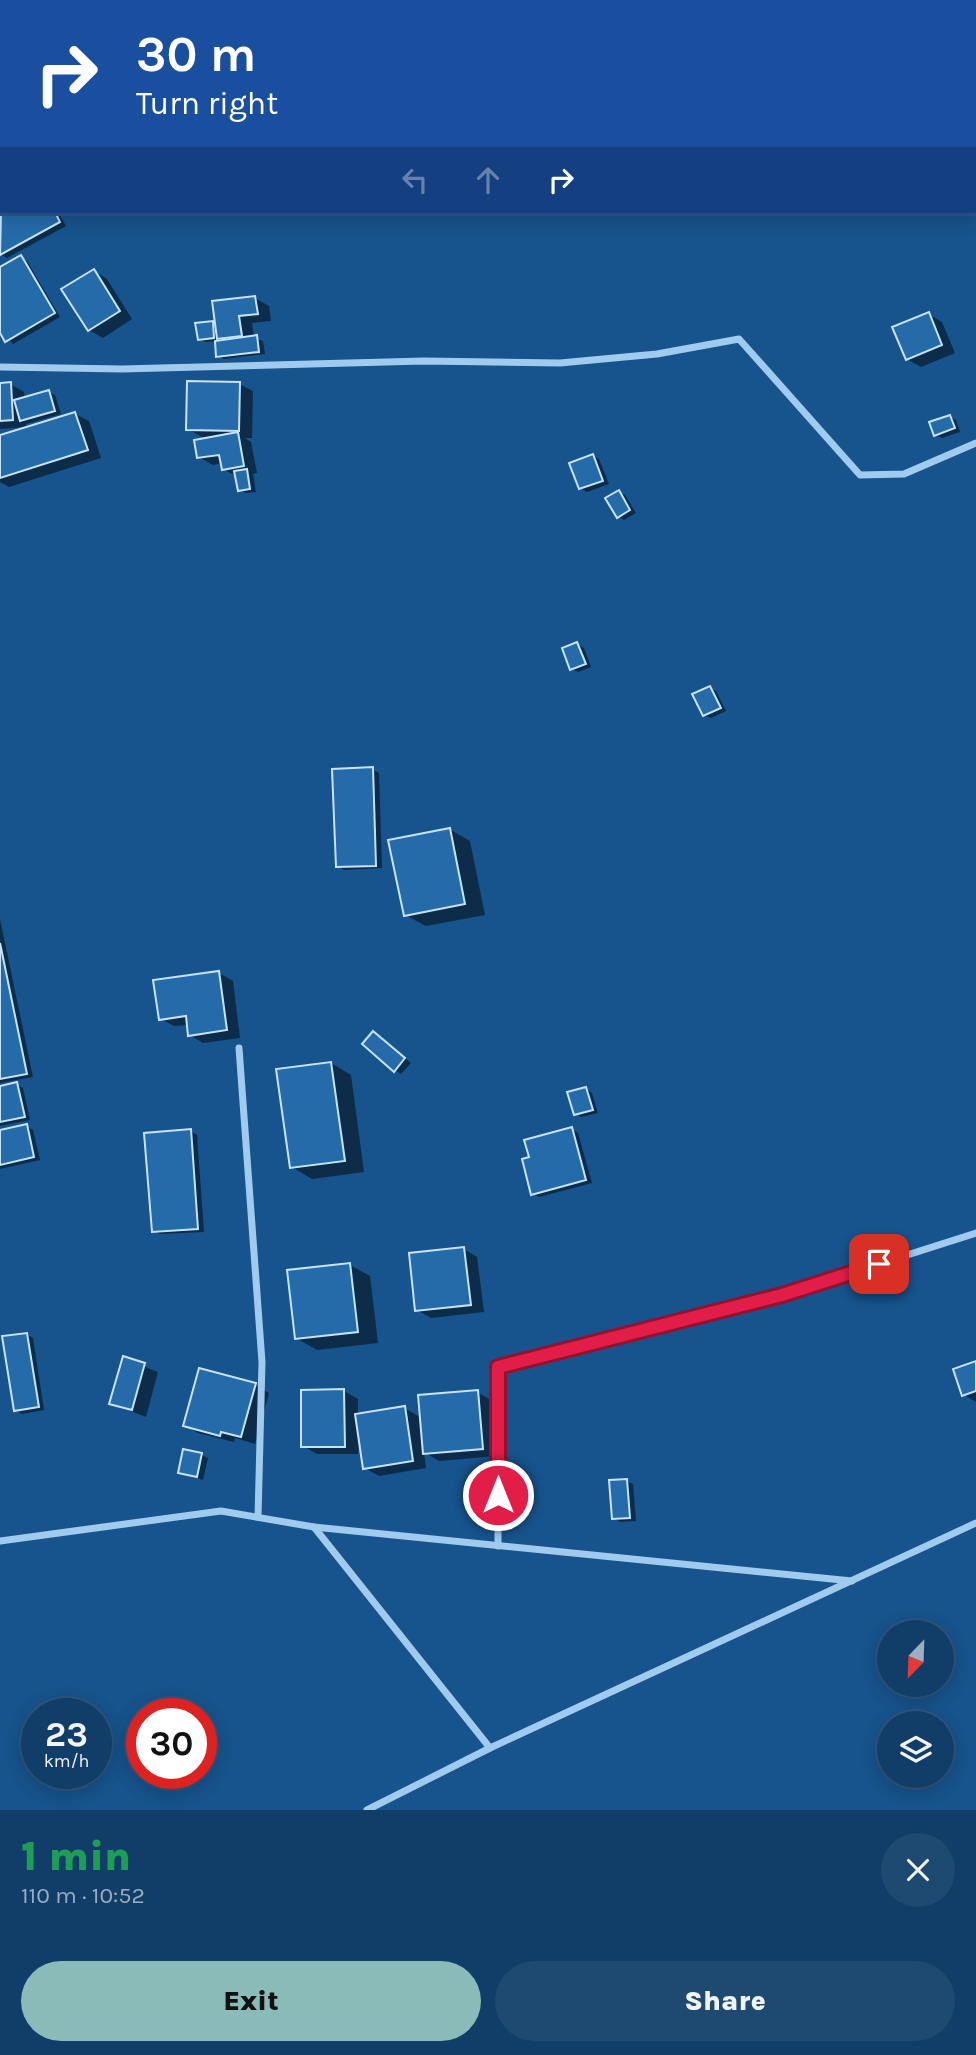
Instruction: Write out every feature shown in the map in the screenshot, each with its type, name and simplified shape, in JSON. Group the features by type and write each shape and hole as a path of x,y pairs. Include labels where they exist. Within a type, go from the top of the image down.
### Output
{"street":[{"path":"0,366 122,369 424,361 560,363 657,354 739,339 860,475 904,474 976,443"},
{"path":"239,1048 262,1362 258,1517"},
{"path":"498,1546 498,1367 782,1295 976,1233"},
{"path":"0,1541 221,1511 314,1527 852,1581"},
{"path":"368,1810 490,1748 976,1523"},
{"path":"314,1527 490,1748"}],"building":[{"path":"1,214 56,214 60,222 0,255"},
{"path":"21,255 55,313 5,342 0,333 0,267"},
{"path":"94,269 120,311 88,331 61,289"},
{"path":"255,296 258,314 239,316 242,336 217,339 212,301"},
{"path":"929,312 942,345 906,360 892,327"},
{"path":"213,321 214,338 198,340 195,323"},
{"path":"257,335 259,352 216,357 215,341"},
{"path":"187,381 240,382 239,431 186,430"},
{"path":"11,382 13,420 0,421 0,383"},
{"path":"49,390 55,411 20,421 14,400"},
{"path":"75,412 88,450 0,478 0,435"},
{"path":"950,415 955,428 934,436 929,422"},
{"path":"238,432 244,466 222,470 219,455 197,458 194,440"},
{"path":"593,454 603,481 579,489 569,463"},
{"path":"247,469 250,489 238,491 234,471"},
{"path":"619,490 630,510 617,518 605,498"},
{"path":"577,642 586,664 570,670 562,648"},
{"path":"710,686 721,708 703,716 692,694"},
{"path":"373,767 376,866 336,867 332,769"},
{"path":"450,828 465,904 404,916 388,840"},
{"path":"0,943 27,1074 0,1079"},
{"path":"219,971 227,1030 188,1036 186,1016 159,1020 153,980"},
{"path":"373,1031 405,1058 394,1072 362,1044"},
{"path":"331,1062 345,1161 290,1168 276,1069"},
{"path":"17,1082 25,1117 0,1122 0,1086"},
{"path":"586,1087 593,1110 574,1115 567,1092"},
{"path":"27,1124 34,1157 0,1165 0,1130"},
{"path":"572,1127 586,1180 531,1195 522,1159 529,1157 524,1140"},
{"path":"191,1129 198,1229 152,1232 144,1133"},
{"path":"464,1247 471,1305 415,1311 409,1253"},
{"path":"350,1263 358,1332 295,1339 287,1270"},
{"path":"27,1333 39,1407 14,1411 2,1336"},
{"path":"123,1356 145,1363 132,1410 109,1404"},
{"path":"976,1361 976,1391 962,1396 953,1369"},
{"path":"199,1368 256,1383 241,1437 221,1432 220,1436 183,1426"},
{"path":"344,1389 345,1447 301,1447 301,1390"},
{"path":"478,1390 483,1449 423,1454 418,1395"},
{"path":"405,1406 413,1461 363,1469 355,1414"},
{"path":"183,1449 202,1453 197,1477 178,1473"},
{"path":"627,1479 630,1518 612,1519 609,1480"}],"route":[{"path":"498,1495 498,1367 782,1295 879,1264"}]}
